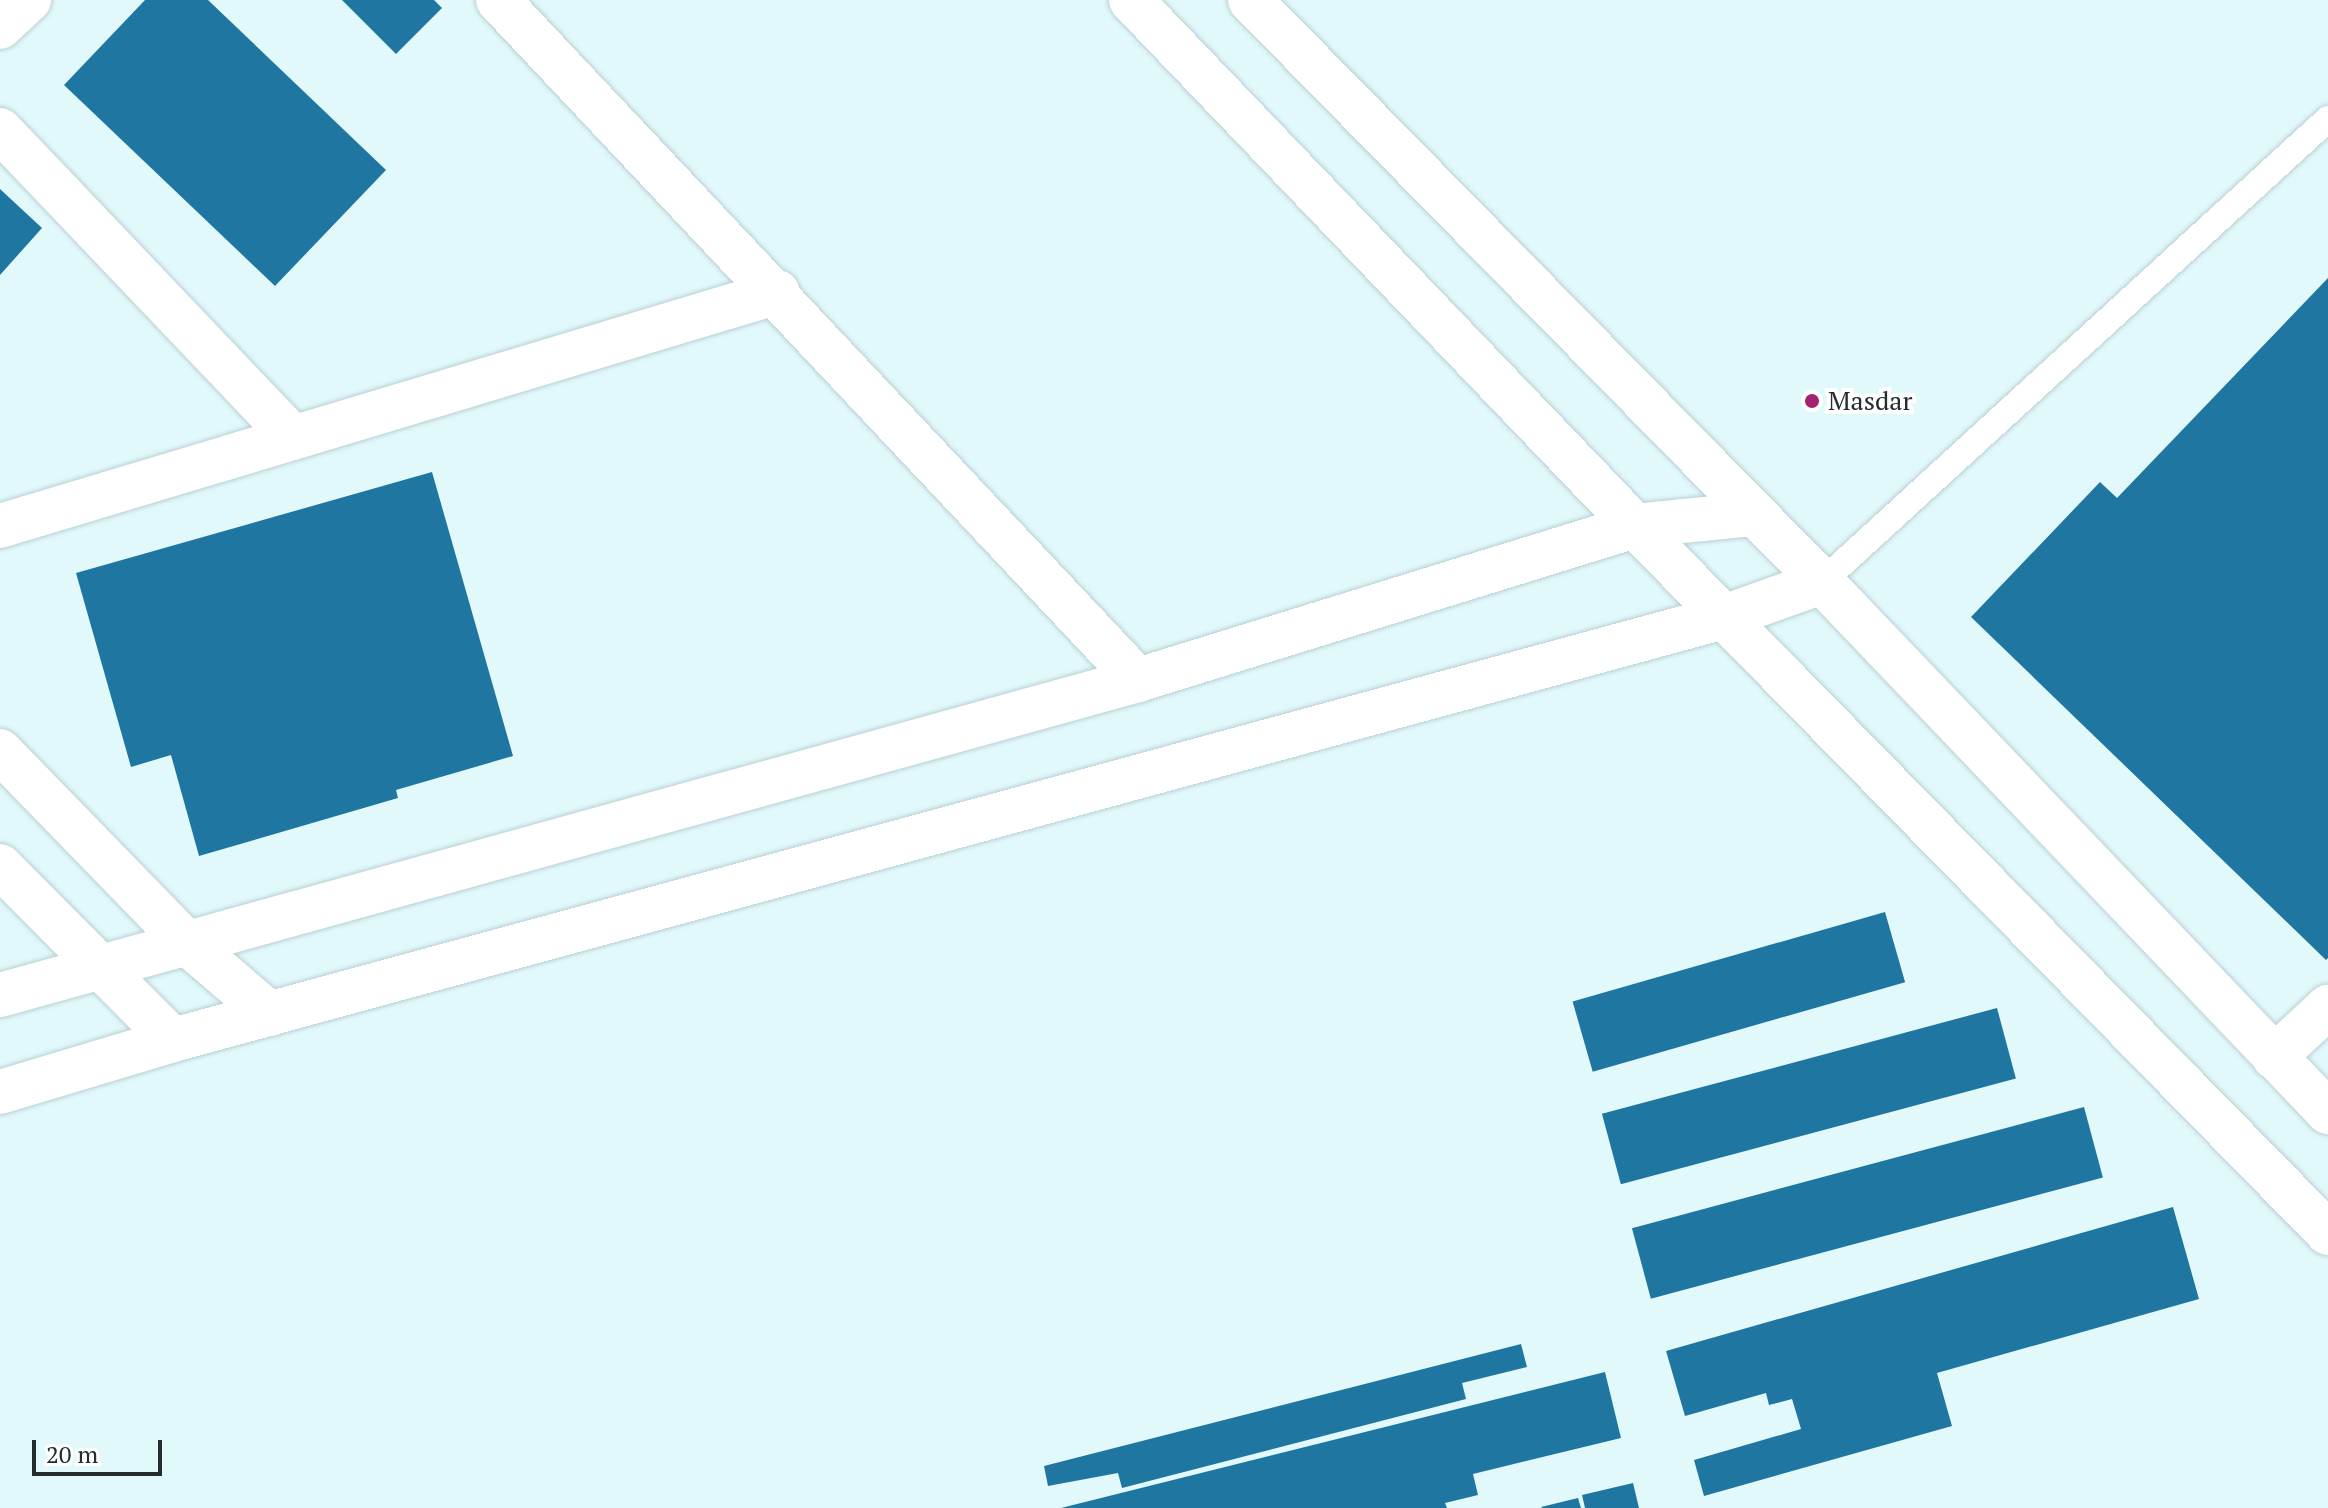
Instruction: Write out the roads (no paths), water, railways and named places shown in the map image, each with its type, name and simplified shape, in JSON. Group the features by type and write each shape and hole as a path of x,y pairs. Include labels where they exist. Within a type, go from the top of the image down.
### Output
{"street":[{"path":"0,27 29,0"},
{"path":"498,0 778,292 1138,680"},
{"path":"1131,0 1635,526 2328,1233"},
{"path":"1250,0 1822,582 2328,1112"},
{"path":"0,130 293,438"},
{"path":"0,526 778,292"},
{"path":"0,995 1138,680 1635,526 1754,514"},
{"path":"0,1092 173,1040 1724,617 1822,582"},
{"path":"0,751 188,944 270,1014"},
{"path":"0,866 173,1040"},
{"path":"2274,1057 2328,1007"}],"lane":[{"path":"1822,582 2328,119"}],"place":[{"name":"Masdar","path":"1812,401"}]}
